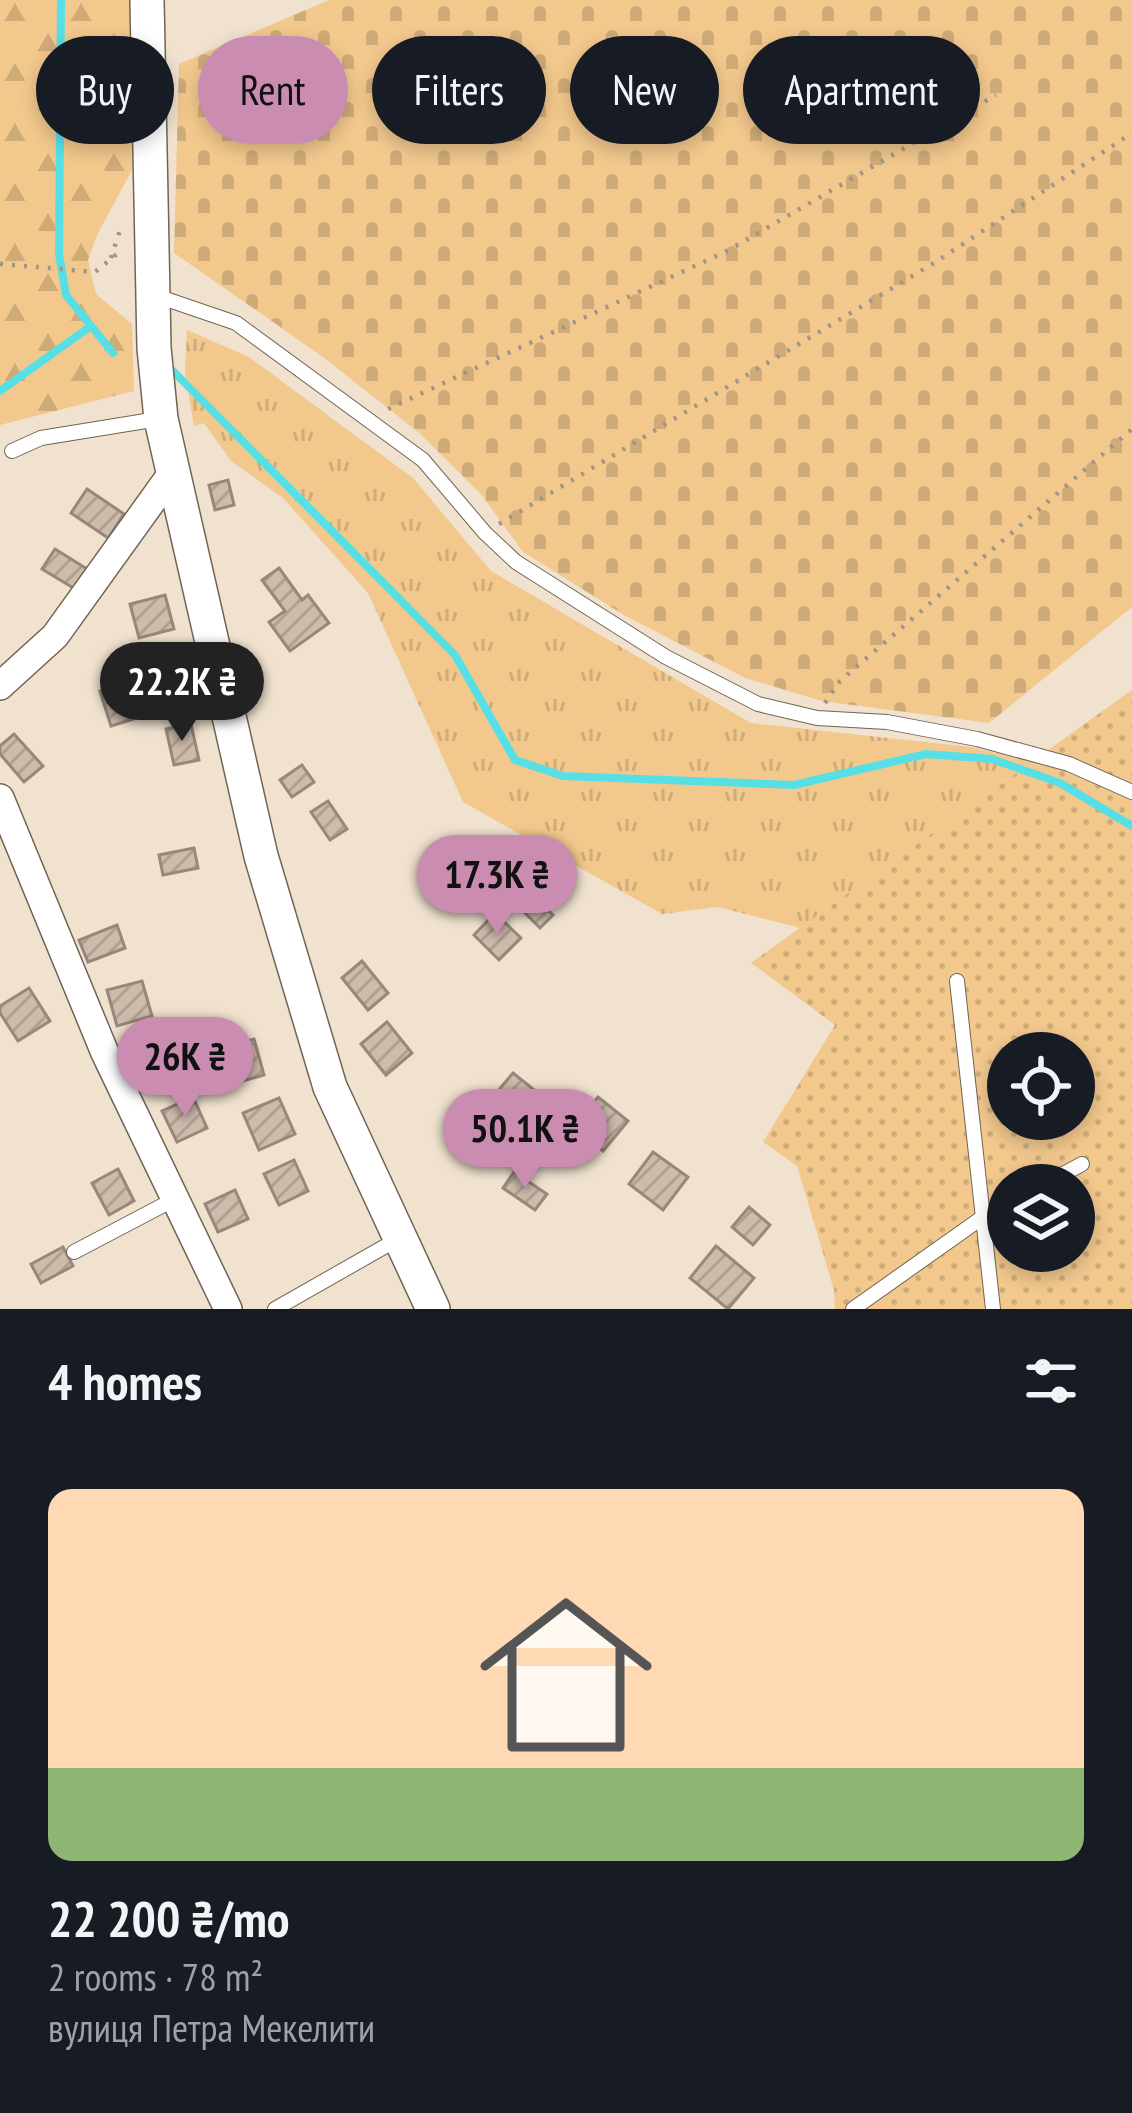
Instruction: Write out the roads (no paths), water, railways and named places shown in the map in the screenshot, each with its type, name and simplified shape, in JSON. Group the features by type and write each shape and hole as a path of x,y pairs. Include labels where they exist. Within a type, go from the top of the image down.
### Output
{"street":[{"path":"148,0 161,418 261,856 330,1087 433,1309"},
{"path":"0,686 55,636 173,472"},
{"path":"0,798 105,1053 228,1309"}],"lane":[{"path":"154,284 236,323 423,460 484,533 517,562 666,657 758,704 817,718 887,722 977,740 1069,764 1132,792"},
{"path":"12,451 40,438 161,418"},
{"path":"957,981 993,1309"},
{"path":"74,1252 173,1200"},
{"path":"854,1309 987,1215"},
{"path":"275,1309 398,1239"}],"waterway":[{"path":"61,0 59,254 66,295 113,353"},
{"path":"0,391 91,326"},
{"path":"170,368 455,655 515,760 563,776 794,785 926,754 992,759 1060,783 1132,826"}]}
